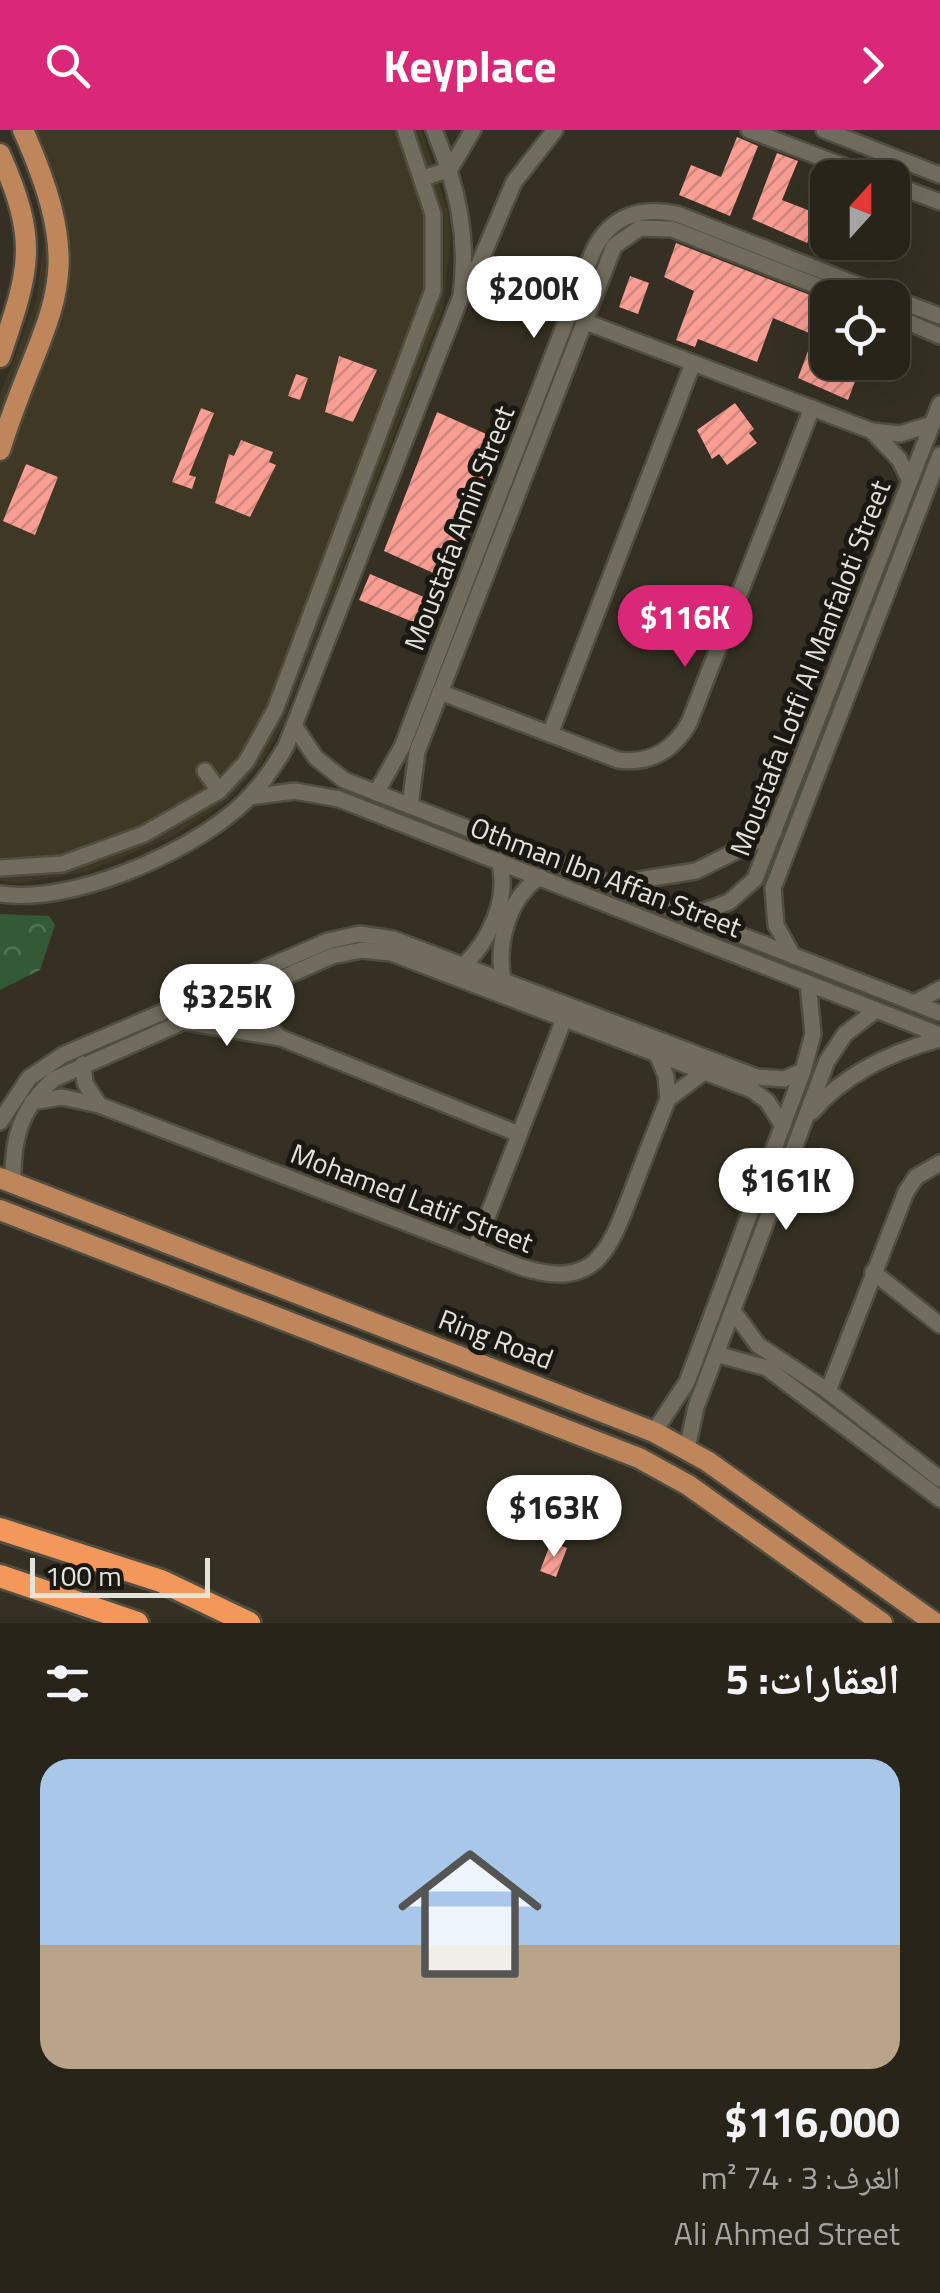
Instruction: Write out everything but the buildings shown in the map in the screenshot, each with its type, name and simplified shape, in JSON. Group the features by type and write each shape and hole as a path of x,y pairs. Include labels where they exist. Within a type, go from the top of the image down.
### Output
{"highway":[{"path":"0,1529 50,1541 160,1581 249,1623"},
{"path":"0,1576 137,1623"}],"main road":[{"path":"1,440 10,399 58,299 60,252 52,200 22,130"},
{"path":"0,154 27,230 22,294 0,357"},
{"name":"Ring Road","path":"7,1180 654,1432 686,1449 935,1623"},
{"name":"Ring Road","path":"0,1210 640,1458 688,1485 882,1623"},
{"path":"188,1283 199,1254"},
{"path":"789,1557 806,1532"}],"street":[{"path":"0,868 62,864 144,834 219,791 267,728 433,290 436,233 424,178 405,130"},
{"path":"0,894 55,893 156,858 210,829 250,798 276,765 295,727 385,499 461,296 464,232 450,169 434,130"},
{"path":"424,178 450,169 474,130"},
{"path":"461,296 468,289 514,182 556,130"},
{"path":"750,130 828,160"},
{"path":"824,130 940,175"},
{"path":"910,173 916,166"},
{"path":"910,191 940,202"},
{"name":"Moustafa Amin Street","path":"376,793 402,746 592,254 608,228 640,211 677,214 846,280"},
{"name":"Moustafa Amin Street","path":"410,806 413,765 614,246 640,228 656,226 810,284"},
{"path":"0,304 22,294"},
{"name":"Moustafa Amin Street","path":"910,305 940,316"},
{"path":"583,321 872,431 900,434 932,424"},
{"path":"910,323 940,336"},
{"path":"550,734 694,363"},
{"name":"Moustafa Lotfi Al Manfaloti Street","path":"690,916 729,902 748,888 774,832 940,404"},
{"path":"440,692 632,762 658,756 681,736 812,408"},
{"path":"872,431 912,476 932,477"},
{"name":"Moustafa Lotfi Al Manfaloti Street","path":"793,956 776,924 774,888 940,455"},
{"path":"359,489 385,499"},
{"name":"Othman Ibn Affan Street","path":"295,727 329,770 376,793 940,1013"},
{"path":"205,771 219,791"},
{"name":"Othman Ibn Affan Street","path":"250,798 318,793 940,1037"},
{"path":"610,884 696,871 774,832"},
{"path":"144,834 156,858"},
{"path":"464,965 484,943 504,888 499,861"},
{"path":"503,980 501,943 520,894 540,877"},
{"path":"0,1122 30,1078 63,1055 344,936 464,965 757,1078 784,1079 803,1071"},
{"path":"7,1180 14,1140 32,1102 54,1079 248,992 374,942 760,1094 782,1126"},
{"path":"752,961 759,942"},
{"path":"654,1432 687,1382 803,1071 813,1034 808,983"},
{"path":"914,1003 940,989"},
{"path":"248,992 253,1012 281,1038"},
{"path":"686,1449 716,1354 835,1047 856,1023 876,1010"},
{"path":"475,1249 564,1019"},
{"path":"178,1022 222,1025 281,1038 520,1134"},
{"path":"803,1123 820,1103 862,1070 940,1037"},
{"path":"657,1054 666,1076 668,1099"},
{"path":"83,1064 85,1084 99,1105"},
{"path":"668,1099 704,1072"},
{"name":"Mohamed Latif Street","path":"32,1102 62,1097 99,1105 475,1249 559,1276 593,1265 614,1237 668,1099"},
{"path":"828,1391 906,1192 916,1178 940,1163"},
{"path":"873,1272 940,1324"},
{"path":"732,1311 758,1345 828,1391 940,1480"},
{"path":"716,1354 768,1368 940,1498"}],"shaded area":[{"path":"10,130 421,130 448,211 451,239 443,308 283,724 261,763 229,800 171,837 86,872 18,883 0,881 0,395 36,302 44,241 37,192"}],"green space":[{"path":"0,914 49,916 55,925 40,970 0,990"}]}
